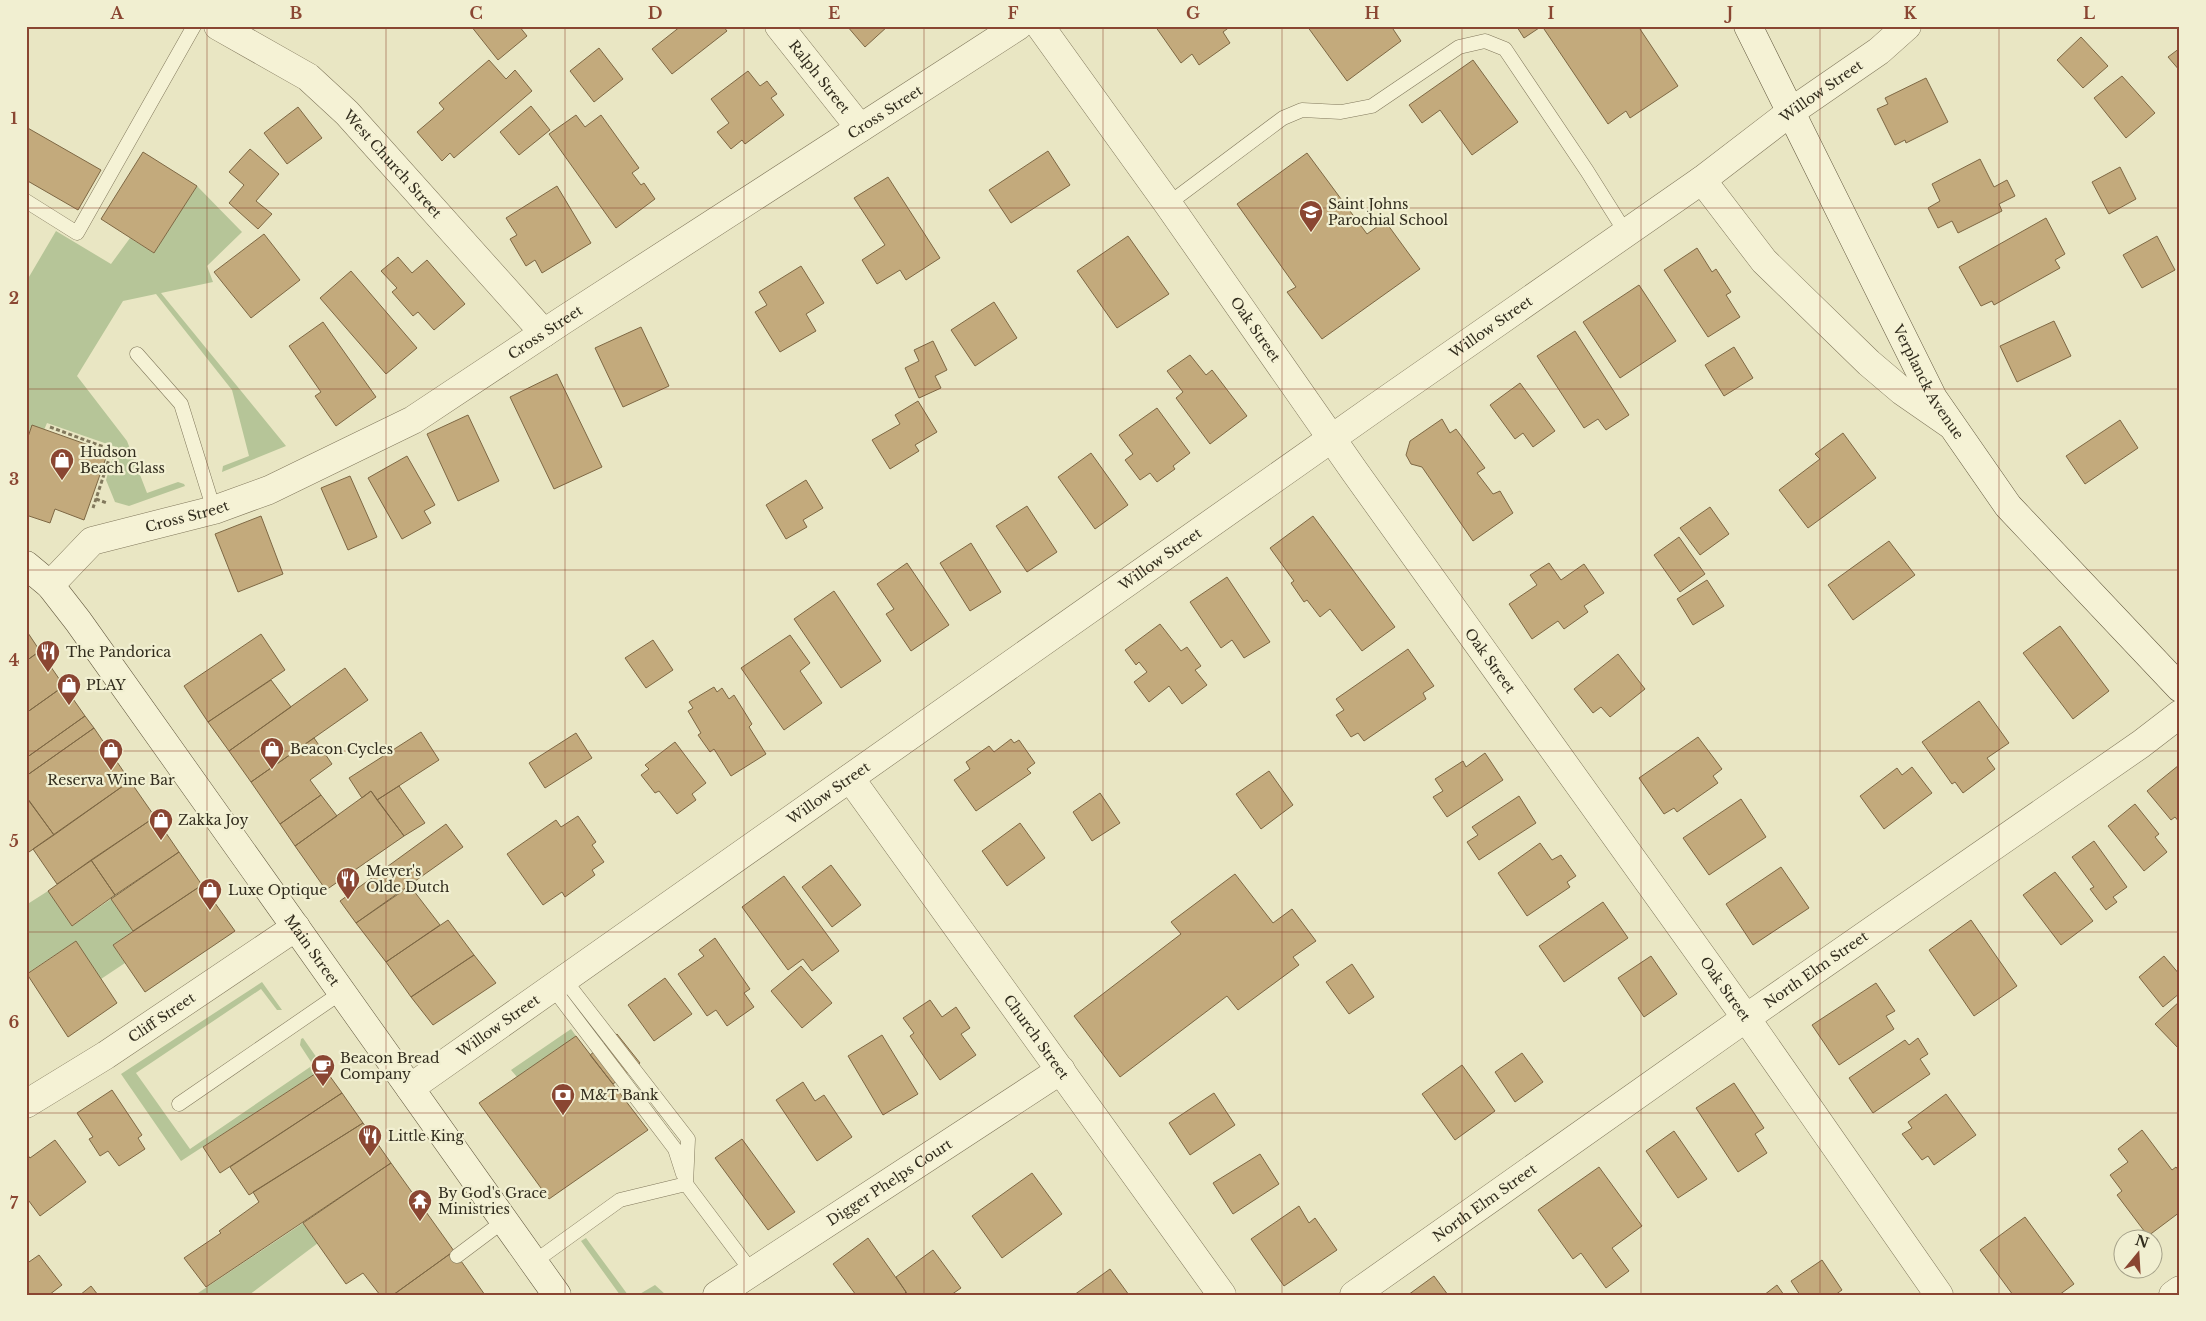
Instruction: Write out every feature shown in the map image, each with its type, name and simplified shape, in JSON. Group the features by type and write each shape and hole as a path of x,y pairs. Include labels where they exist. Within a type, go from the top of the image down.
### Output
{"street":[{"name":"West Church Street","path":"218,26 308,77 347,113 544,333"},
{"name":"Ralph Street","path":"779,26 860,128"},
{"name":"Cross Street","path":"50,585 92,541 214,510 269,490 413,420 1018,26"},
{"name":"Oak Street","path":"1040,26 1168,204 1355,472 1746,1018 1939,1295"},
{"name":"Verplanck Avenue","path":"1748,26 1792,111 1933,398 2008,506 2180,688"},
{"name":"Willow Street","path":"410,1088 1702,180 1792,111 1879,51 1907,26"},
{"path":"1702,180 1764,261 1882,374 1902,391 1952,426"},
{"name":"Main Street","path":"26,565 50,585 78,621 557,1295"},
{"name":"North Elm Street","path":"1354,1295 1746,1018 2133,750 2180,714"},
{"name":"Church Street","path":"850,778 1222,1295"},
{"name":"Cliff Street","path":"26,1104 106,1054 296,927"},
{"name":"Digger Phelps Court","path":"717,1295 1061,1070"},
{"path":"2172,1295 2180,1290"}],"lane":[{"path":"26,201 77,233 194,26"},
{"path":"1168,204 1283,118 1302,110 1341,112 1372,106 1459,47 1485,41 1505,49 1587,170 1626,233"},
{"path":"137,354 181,404 214,510"},
{"path":"558,983 675,1149 686,1184 752,1272"},
{"path":"179,1104 342,992"},
{"path":"534,1262 620,1200 686,1184"},
{"path":"457,1256 505,1220"}],"path":[{"path":"50,427 112,450 91,513"}],"green space":[{"path":"197,186 242,232 207,266 213,282 161,293 286,446 222,472 223,466 249,456 232,390 156,294 123,301 77,376 127,441 147,493 178,482 185,486 129,506 115,502 106,480 116,447 47,423 44,430 26,443 26,282 56,231 111,264 130,238 154,253"},
{"path":"48,891 72,926 111,899 133,931 113,945 125,963 101,979 76,941 26,974 26,905"},
{"path":"262,982 282,1010 277,1010 261,989 136,1073 190,1149 313,1065 300,1045 301,1039 303,1038 324,1068 181,1161 121,1074"},
{"path":"571,1029 576,1036 517,1077 511,1070"},
{"path":"303,1223 318,1243 249,1295 195,1295"},
{"path":"586,1238 628,1295 620,1295 581,1241"},
{"path":"655,1285 665,1294 638,1295"}],"building":[{"path":"471,26 519,26 527,36 498,60"},
{"path":"681,26 723,26 727,31 672,74 652,49"},
{"path":"847,26 888,26 865,47"},
{"path":"1155,26 1231,26 1223,32 1230,43 1199,65 1192,54 1181,63"},
{"path":"1307,26 1391,26 1401,41 1347,81"},
{"path":"1542,26 1524,38 1517,27"},
{"path":"1542,26 1638,26 1678,86 1630,118 1626,111 1608,124"},
{"path":"2081,37 2108,66 2083,88 2057,60"},
{"path":"599,48 623,79 594,102 570,71"},
{"path":"2180,48 2180,71 2168,57"},
{"path":"489,60 506,79 515,70 532,91 454,158 450,153 442,161 417,132 444,109 439,103"},
{"path":"1473,60 1518,122 1472,155 1440,110 1422,123 1409,105"},
{"path":"748,71 760,86 767,81 777,94 771,98 784,115 745,144 742,140 731,149 717,132 729,123 711,99"},
{"path":"2122,76 2155,113 2126,138 2094,98"},
{"path":"1926,78 1948,122 1906,143 1905,140 1895,145 1877,109 1888,104 1885,98"},
{"path":"531,106 550,130 519,155 500,132"},
{"path":"298,107 322,138 287,164 264,133"},
{"path":"576,115 585,127 601,115 639,168 632,173 641,185 644,183 655,199 616,228 549,134"},
{"path":"26,127 101,170 78,210 26,180"},
{"path":"250,149 279,174 256,201 272,214 258,229 229,203 244,185 229,172"},
{"path":"1048,151 1070,185 1011,223 989,190"},
{"path":"143,152 197,186 154,253 101,219"},
{"path":"1307,153 1367,234 1385,221 1420,269 1322,339 1287,292 1296,287 1237,204"},
{"path":"1980,159 1994,187 2007,180 2015,196 1999,204 2002,211 1958,233 1952,221 1938,228 1928,208 1940,201 1932,184"},
{"path":"2120,167 2136,199 2109,214 2092,182"},
{"path":"888,177 940,258 906,280 900,270 877,284 862,260 885,245 854,198"},
{"path":"557,186 591,243 542,273 535,260 526,266 510,239 517,235 506,218"},
{"path":"2046,218 2065,254 2055,260 2060,268 1994,305 1992,301 1981,306 1959,267"},
{"path":"264,234 300,280 251,318 214,272"},
{"path":"1128,236 1169,294 1117,328 1077,271"},
{"path":"2157,236 2175,270 2142,288 2123,255"},
{"path":"1697,248 1712,272 1716,269 1731,292 1726,295 1740,317 1708,337 1664,270"},
{"path":"398,257 412,273 427,260 465,304 434,330 418,312 413,316 392,292 397,288 381,271"},
{"path":"801,266 824,303 806,314 816,331 780,352 755,312 767,305 759,292"},
{"path":"351,271 417,348 386,374 320,298"},
{"path":"1639,285 1676,341 1620,378 1583,322"},
{"path":"994,302 1017,338 975,366 951,330"},
{"path":"2054,321 2071,356 2017,382 2000,346"},
{"path":"323,322 376,397 336,426 315,396 321,392 289,346"},
{"path":"641,327 669,386 623,407 595,348"},
{"path":"1575,331 1629,415 1606,430 1598,419 1584,428 1537,356"},
{"path":"933,341 947,370 935,376 941,388 919,398 905,368 919,361 914,350"},
{"path":"1734,347 1753,378 1724,396 1705,365"},
{"path":"1190,355 1206,375 1212,370 1247,416 1210,444 1176,398 1183,392 1167,371"},
{"path":"557,374 602,467 554,489 510,397"},
{"path":"1520,383 1555,431 1533,447 1523,433 1515,439 1490,405"},
{"path":"918,401 937,432 915,445 919,451 890,469 872,440 900,424 895,415"},
{"path":"1157,408 1190,453 1173,466 1175,469 1157,482 1150,473 1140,480 1125,460 1133,454 1119,435"},
{"path":"468,415 499,481 458,501 427,434"},
{"path":"1442,419 1450,433 1456,429 1485,468 1477,473 1493,494 1500,491 1513,513 1473,541 1422,467 1411,464 1406,455 1410,441"},
{"path":"2120,420 2138,448 2085,484 2066,456"},
{"name":"Hudson Beach Glass","path":"32,425 108,452 84,520 55,509 50,523 26,515 26,443"},
{"path":"1843,433 1876,478 1808,528 1779,490 1820,459 1815,454"},
{"path":"1091,453 1128,505 1095,529 1058,477"},
{"path":"407,456 435,505 424,511 431,523 402,539 368,478"},
{"path":"350,476 377,537 348,550 321,488"},
{"path":"806,480 823,508 803,520 807,527 786,539 766,505"},
{"path":"1027,506 1057,552 1027,572 996,526"},
{"path":"1710,507 1729,534 1700,555 1680,528"},
{"path":"261,516 283,574 238,592 215,534"},
{"path":"1313,516 1395,627 1362,651 1330,609 1320,617 1307,600 1304,602 1291,583 1294,581 1270,548"},
{"path":"1679,537 1705,574 1680,592 1654,555"},
{"path":"1889,541 1915,575 1853,620 1828,585"},
{"path":"971,543 1001,592 970,611 940,563"},
{"path":"907,563 949,625 911,651 886,614 894,609 877,584"},
{"path":"1549,563 1561,580 1584,564 1604,593 1584,606 1588,612 1564,629 1558,621 1532,639 1509,604 1537,585 1530,575"},
{"path":"1227,577 1270,642 1244,658 1232,640 1221,648 1190,602"},
{"path":"1707,580 1724,606 1693,625 1677,599"},
{"path":"834,591 881,661 841,688 794,619"},
{"path":"1160,624 1181,651 1187,647 1201,666 1195,670 1207,685 1182,704 1169,686 1149,702 1134,682 1147,672 1139,662 1136,665 1125,650"},
{"path":"2060,626 2109,691 2073,719 2023,653"},
{"path":"26,630 40,651 26,661"},
{"path":"261,634 285,670 208,722 184,686"},
{"path":"790,635 810,663 800,671 822,703 784,730 741,668"},
{"path":"653,640 673,670 646,688 625,658"},
{"path":"1408,649 1434,686 1423,693 1426,699 1364,741 1358,733 1351,737 1336,715 1344,710 1336,699"},
{"path":"40,651 64,686 26,713 26,661"},
{"path":"1618,654 1645,689 1610,717 1601,707 1593,713 1574,689"},
{"path":"345,668 368,700 251,782 229,751"},
{"path":"271,680 291,707 229,751 208,722"},
{"path":"64,686 85,716 26,758 26,713"},
{"path":"714,687 717,692 722,688 729,699 734,695 752,724 749,727 766,754 731,776 714,749 710,752 698,735 701,733 688,711 693,708 689,702"},
{"path":"1979,701 2009,743 1987,758 1995,769 1963,793 1955,782 1952,784 1922,742"},
{"path":"85,716 94,728 26,776 26,758"},
{"path":"94,728 130,781 54,835 26,797 26,776"},
{"path":"421,732 439,760 377,800 371,791 362,798 349,778"},
{"path":"576,733 592,758 545,788 529,763"},
{"path":"1698,737 1722,769 1713,776 1718,783 1677,812 1674,808 1664,814 1639,778"},
{"path":"314,738 332,764 310,780 321,795 280,824 251,782"},
{"path":"1011,739 1014,743 1019,740 1035,763 1027,769 1031,773 976,811 954,780 970,769 966,762 989,746 994,752"},
{"path":"675,742 706,783 692,794 696,800 677,814 659,791 655,793 641,775 649,769 645,765"},
{"path":"1485,753 1503,780 1447,817 1433,797 1443,791 1435,779 1463,761 1466,767"},
{"path":"2179,765 2180,823 2175,817 2171,820 2147,791"},
{"path":"1912,767 1932,793 1884,829 1860,796 1897,768 1902,775"},
{"path":"1269,771 1293,805 1261,829 1236,794"},
{"path":"130,781 155,817 57,884 33,849"},
{"path":"399,786 425,823 404,836 377,800"},
{"path":"371,791 404,836 326,890 295,846"},
{"path":"1100,793 1120,823 1092,841 1073,812"},
{"path":"321,795 337,816 295,846 280,824"},
{"path":"1519,796 1536,823 1479,860 1467,842 1478,835 1472,827"},
{"path":"28,799 54,835 26,854 26,800"},
{"path":"1741,799 1766,837 1709,875 1683,838"},
{"path":"2135,804 2159,834 2155,837 2167,852 2144,871 2108,826"},
{"path":"578,816 596,842 592,845 604,862 592,870 595,875 565,897 562,892 543,905 507,854 556,820 561,827"},
{"path":"155,817 179,852 115,895 91,860"},
{"path":"1020,823 1045,858 1007,886 982,851"},
{"path":"446,824 463,847 356,923 340,901"},
{"path":"2094,841 2127,887 2113,897 2117,902 2106,910 2090,889 2094,887 2072,857"},
{"path":"1540,843 1552,860 1561,855 1576,876 1567,882 1570,887 1527,916 1498,873"},
{"path":"179,852 202,885 133,931 111,899"},
{"path":"91,860 115,895 72,926 48,891"},
{"path":"831,865 861,905 832,927 802,887"},
{"path":"1781,867 1809,908 1753,945 1726,904"},
{"path":"2055,872 2093,921 2061,945 2023,895"},
{"path":"1235,874 1273,923 1292,909 1316,941 1293,957 1299,965 1238,1010 1227,996 1120,1077 1074,1016 1181,934 1171,922"},
{"path":"784,876 839,951 812,971 803,959 788,970 742,907"},
{"path":"202,885 235,931 145,992 113,945"},
{"path":"410,886 440,925 386,962 356,923"},
{"path":"1603,902 1628,938 1564,982 1539,946"},
{"path":"448,920 474,955 411,997 386,962"},
{"path":"1971,920 2017,986 1974,1016 1929,950"},
{"path":"715,938 750,989 744,993 754,1007 727,1026 716,1010 707,1016 678,974 704,956 699,950"},
{"path":"76,941 117,1003 68,1037 27,974"},
{"path":"474,955 496,983 433,1025 411,997"},
{"path":"1651,956 1677,994 1644,1017 1618,978"},
{"path":"2164,956 2180,975 2180,993 2163,1007 2139,977"},
{"path":"1352,964 1374,997 1349,1014 1326,982"},
{"path":"801,966 832,1003 802,1028 771,991"},
{"path":"665,978 692,1014 654,1041 628,1005"},
{"path":"1876,983 1895,1011 1886,1016 1894,1029 1839,1065 1812,1025"},
{"path":"930,1000 942,1017 956,1007 970,1028 961,1034 976,1055 940,1080 910,1036 914,1033 903,1018"},
{"path":"2180,1001 2180,1050 2155,1024"},
{"path":"617,1034 640,1063 613,1084 590,1055"},
{"path":"882,1035 918,1094 883,1115 848,1056"},
{"name":"M&T Bank","path":"576,1036 648,1130 549,1199 479,1103"},
{"path":"1918,1038 1928,1054 1920,1059 1930,1074 1873,1113 1849,1078 1905,1040 1909,1045"},
{"path":"1522,1053 1543,1082 1515,1102 1495,1072"},
{"path":"1462,1065 1495,1111 1455,1140 1422,1094"},
{"path":"324,1068 342,1093 220,1173 203,1147"},
{"path":"803,1082 815,1101 824,1095 852,1137 817,1161 776,1100"},
{"path":"1734,1083 1764,1128 1755,1134 1767,1153 1738,1172 1696,1108"},
{"path":"112,1090 142,1135 138,1138 145,1149 119,1166 108,1151 100,1156 89,1139 93,1137 77,1113"},
{"path":"342,1093 363,1123 249,1195 230,1167"},
{"path":"1214,1093 1235,1125 1190,1155 1169,1123"},
{"path":"1946,1094 1976,1135 1934,1165 1928,1156 1922,1160 1902,1134 1912,1128 1908,1122"},
{"path":"363,1123 391,1163 206,1287 184,1258 221,1233 219,1231 259,1202 253,1192"},
{"path":"2142,1130 2172,1170 2176,1167 2180,1172 2180,1212 2159,1228 2142,1228 2117,1195 2122,1191 2110,1175 2128,1162 2118,1149"},
{"path":"1674,1131 1707,1179 1678,1198 1646,1151"},
{"path":"742,1139 795,1212 768,1230 715,1158"},
{"path":"55,1140 86,1182 40,1216 26,1197 26,1153 30,1158"},
{"path":"1260,1154 1279,1184 1233,1214 1213,1183"},
{"path":"391,1163 454,1251 393,1295 380,1295 363,1273 346,1284 303,1223"},
{"path":"1599,1167 1642,1226 1612,1248 1629,1271 1606,1288 1581,1253 1573,1259 1538,1210"},
{"path":"1032,1173 1062,1214 1002,1258 972,1216"},
{"path":"1299,1206 1309,1223 1315,1218 1337,1250 1284,1286 1251,1239"},
{"path":"2025,1217 2074,1284 2059,1295 2013,1295 1980,1250"},
{"path":"868,1238 906,1292 903,1295 856,1295 833,1264"},
{"path":"933,1250 961,1288 951,1295 908,1295 896,1277"},
{"path":"454,1251 485,1295 393,1295"},
{"path":"39,1255 62,1285 49,1295 26,1295 26,1264"},
{"path":"1822,1260 1842,1290 1835,1295 1800,1295 1791,1281"},
{"path":"1110,1269 1129,1295 1074,1295"},
{"path":"1434,1276 1448,1295 1408,1295"},
{"path":"1777,1285 1784,1295 1764,1295"},
{"path":"91,1286 98,1295 80,1295"}],"place":[{"name":"Saint Johns Parochial School","path":"1311,233"},
{"name":"Hudson Beach Glass","path":"62,481"},
{"name":"The Pandorica","path":"48,673"},
{"name":"PLAY","path":"69,706"},
{"name":"Beacon Cycles","path":"272,770"},
{"name":"Reserva Wine Bar","path":"111,771"},
{"name":"Zakka Joy","path":"161,841"},
{"name":"Meyer's Olde Dutch","path":"348,900"},
{"name":"Luxe Optique","path":"210,911"},
{"name":"Beacon Bread Company","path":"323,1087"},
{"name":"M&T Bank","path":"563,1116"},
{"name":"Little King","path":"370,1157"},
{"name":"By God's Grace Ministries","path":"420,1222"}]}
